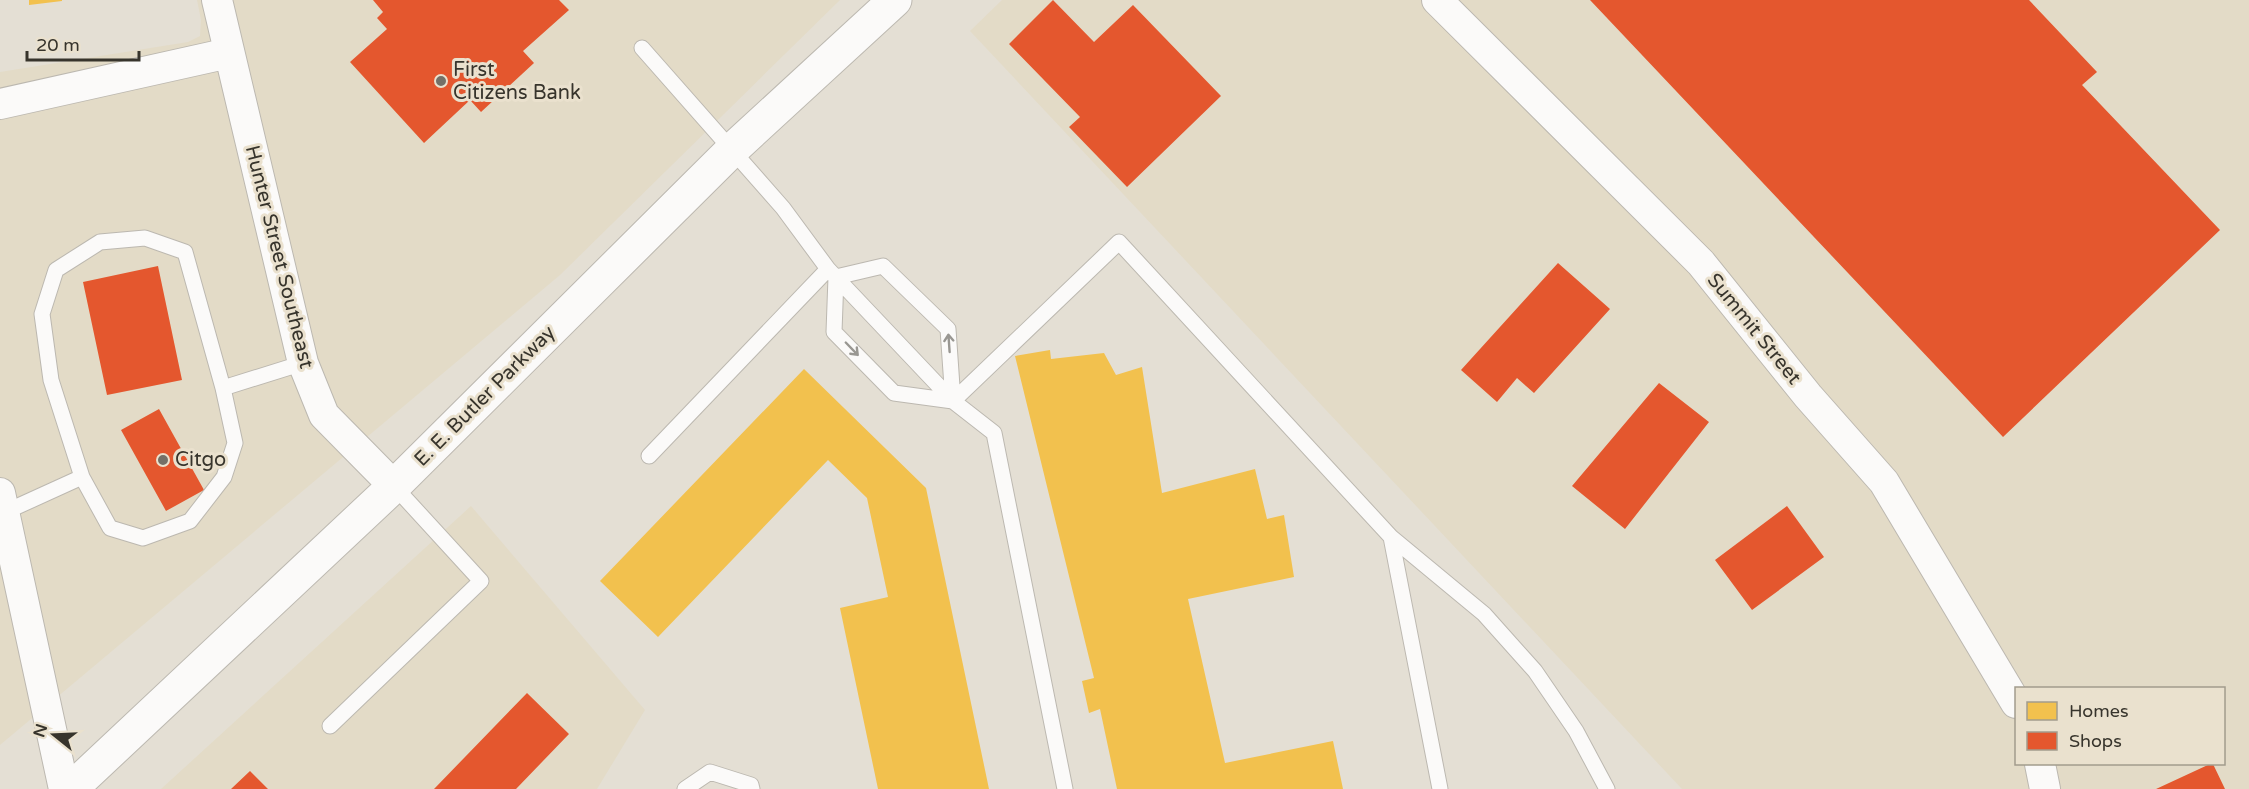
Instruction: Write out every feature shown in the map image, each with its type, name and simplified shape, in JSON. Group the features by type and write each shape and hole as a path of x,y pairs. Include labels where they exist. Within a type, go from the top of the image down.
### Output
{"highway":[{"name":"E. E. Butler Parkway","path":"71,789 394,486 733,149 895,0"}],"street":[{"name":"Hunter Street Southeast","path":"217,0 303,363 324,415 394,486"},
{"name":"Summit Street","path":"1437,0 1701,263 1808,396 1884,482 2015,701"},
{"path":"0,104 229,53"},
{"path":"2,503 64,789"},
{"path":"2040,765 2045,789"}],"lane":[{"path":"642,48 783,208 832,273 953,402 994,433 1065,789"},
{"path":"145,238 185,252 223,387 235,443 224,477 190,521 143,538 110,528 82,477 51,380 42,314 56,270 100,242 145,238"},
{"path":"953,402 1119,242 1391,537 1484,614 1535,671 1576,731 1607,789"},
{"path":"650,456 832,273 883,266 948,329 953,402"},
{"path":"832,273 834,332 894,393 953,402"},
{"path":"223,387 303,363"},
{"path":"2,503 82,477"},
{"path":"330,726 481,581 394,486"},
{"path":"1391,537 1440,789"},
{"path":"685,789 710,771 751,785 752,789"}],"shaded area":[{"path":"197,0 840,0 560,275 0,745 0,72 188,42 200,36 201,20"},
{"path":"1002,0 2249,0 2249,789 1682,789 970,31"},
{"path":"471,506 645,710 597,789 161,789"}],"building: Homes":[{"path":"29,0 62,0 62,1 29,5"},
{"path":"1050,350 1051,359 1104,353 1116,375 1142,367 1162,493 1255,469 1267,519 1284,515 1294,577 1188,599 1225,763 1333,741 1343,789 1117,789 1100,709 1089,713 1082,681 1094,678 1015,356"},
{"path":"804,369 926,488 989,789 878,789 840,608 888,597 867,498 828,460 658,637 600,581"}],"building: Shops":[{"name":"First Citizens Bank","path":"373,0 559,0 569,10 523,51 534,63 481,112 470,100 424,143 350,62 387,29 377,18 383,12"},
{"path":"1053,0 1094,42 1133,5 1221,96 1127,187 1069,127 1080,117 1009,44"},
{"path":"1590,0 2029,0 2097,72 2082,85 2220,230 2003,437"},
{"path":"1558,263 1610,309 1534,393 1517,378 1497,402 1461,370"},
{"path":"158,266 182,380 107,395 83,282"},
{"path":"1659,383 1709,422 1625,529 1572,486"},
{"name":"Citgo","path":"159,409 204,490 166,511 121,430"},
{"path":"1787,506 1824,557 1752,610 1715,560"},
{"path":"527,693 569,734 516,789 434,789"},
{"path":"2208,765 2213,765 2225,789 2156,789"},
{"path":"250,771 268,789 231,789"}],"place":[{"name":"First Citizens Bank","path":"441,81"},
{"name":"Citgo","path":"163,460"}]}
